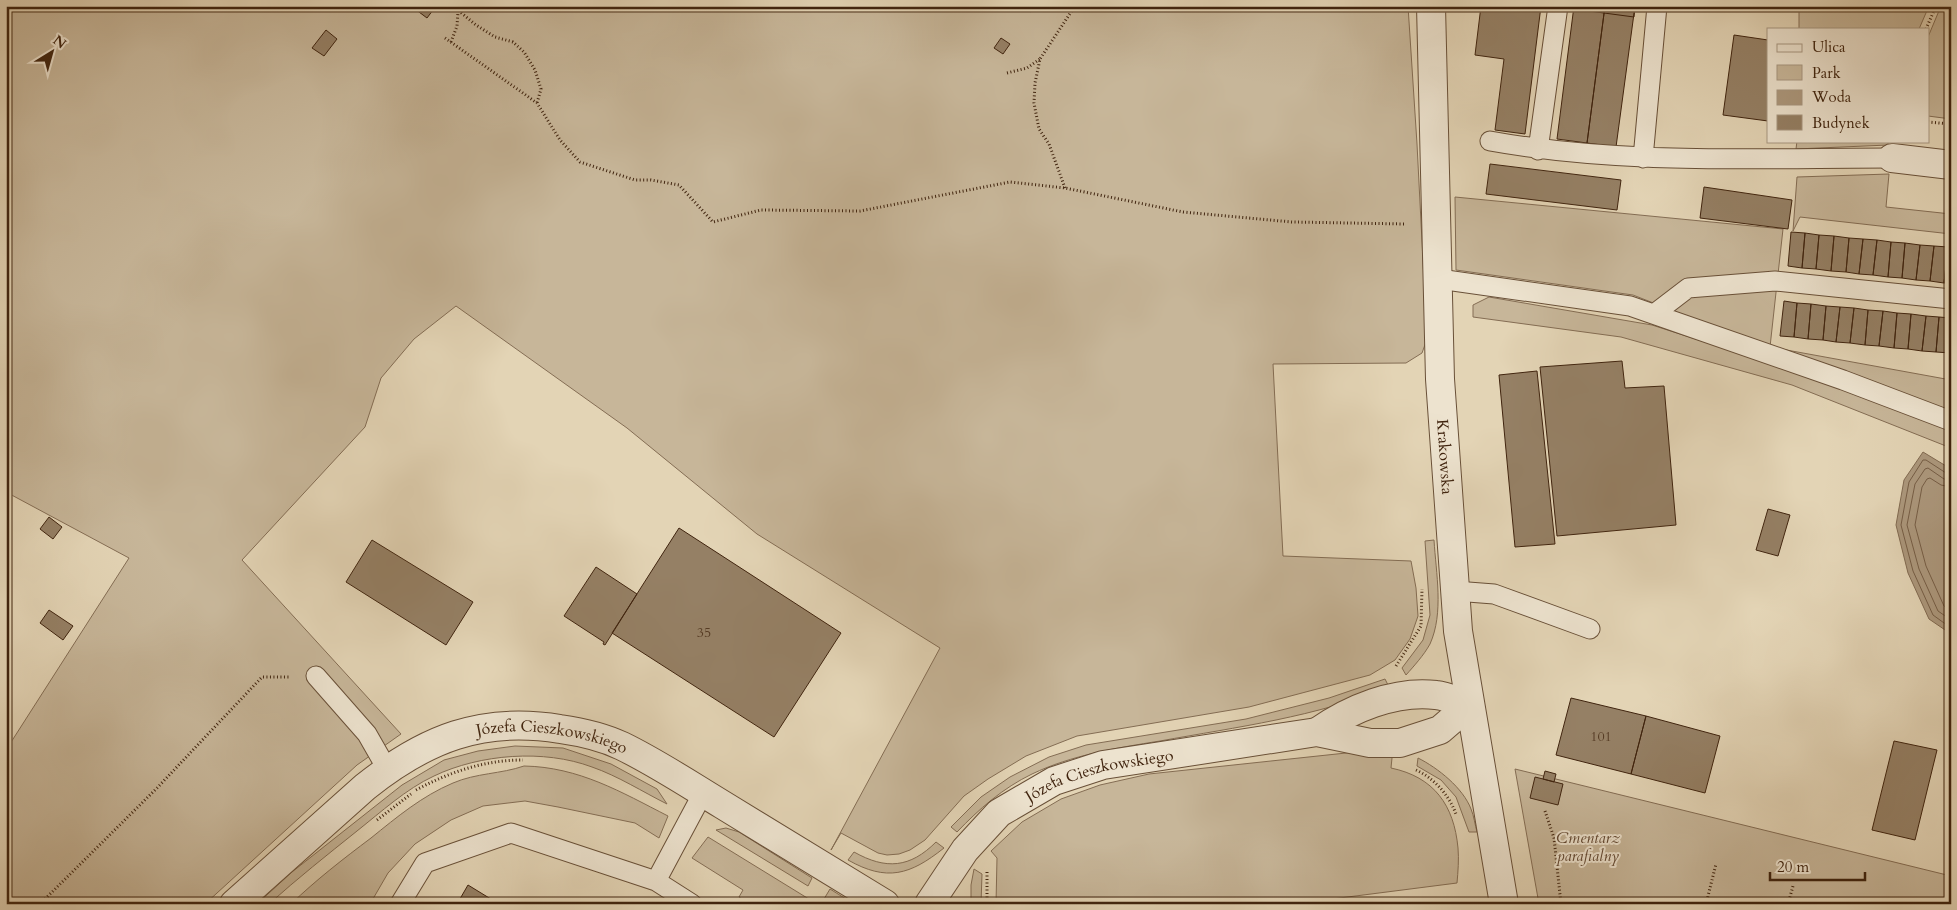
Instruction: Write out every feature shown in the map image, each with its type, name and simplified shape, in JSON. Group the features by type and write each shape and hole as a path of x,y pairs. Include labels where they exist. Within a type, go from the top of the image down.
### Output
{"street":[{"name":"Krakowska","path":"1431,6 1440,379 1458,630 1469,705 1504,904"},
{"path":"1892,158 1951,165"},
{"name":"Józefa Cieszkowskiego","path":"1317,732 1338,717 1396,696 1436,695 1469,705"},
{"name":"Józefa Cieszkowskiego","path":"929,904 965,850 999,813 1054,781 1103,765 1317,732 1370,744 1400,743 1440,730 1469,705"},
{"name":"Józefa Cieszkowskiego","path":"234,904 387,769 412,753 446,738 485,727 522,724 584,732 621,745 704,793 885,904"}],"lane":[{"path":"1538,150 1558,6"},
{"path":"1643,158 1657,6"},
{"path":"1490,141 1538,150 1643,158 1892,158"},
{"path":"1439,279 1630,306 1843,380 1951,420"},
{"path":"1654,314 1688,288 1775,281 1951,299"},
{"path":"1455,591 1494,594 1590,630"},
{"path":"316,676 368,734 387,769"},
{"path":"656,881 704,793"},
{"path":"400,904 425,863 511,833 656,881 692,904"}],"path":[{"path":"453,6 476,25 495,36 513,42 524,52 535,70 541,90 537,103"},
{"path":"1065,188 1049,144 1039,129 1034,103 1035,83 1040,59 1075,6"},
{"path":"1926,28 1936,6"},
{"path":"451,42 457,26 458,11"},
{"path":"445,38 537,103 560,140 580,162 635,180 651,180 678,185 713,222 761,210 860,211 1010,182 1065,188 1183,212 1292,222 1412,225"},
{"path":"1007,73 1027,68 1040,59"},
{"path":"1930,122 1951,124"},
{"path":"40,904 157,788 262,677 316,676"},
{"path":"382,816 413,792 449,775 491,762 523,760"},
{"path":"1409,767 1423,773 1442,789 1458,819"},
{"path":"1545,811 1554,838 1561,904"},
{"path":"1706,904 1716,864"},
{"path":"987,866 987,904"},
{"path":"1788,904 1793,886"}],"green space":[{"path":"6,6 1408,6 1427,339 1422,353 1406,363 1273,364 1283,556 1411,561 1416,588 1418,616 1410,639 1395,660 1370,675 1249,707 1077,736 1026,756 964,796 925,840 910,850 899,854 887,855 878,853 841,833 831,850 940,648 757,534 627,428 456,306 414,339 381,378 365,427 242,560 401,734 357,765 205,904 6,904 6,750 129,558 6,492"},
{"path":"1799,6 1929,6 1919,28 1799,28"},
{"path":"1941,6 1951,6 1947,55 1951,56 1951,119 1930,116 1930,32"},
{"path":"1797,142 1888,142 1888,145 1796,149"},
{"path":"1889,174 1886,207 1951,214 1951,234 1800,217 1793,231 1797,177"},
{"path":"1455,197 1783,229 1770,347 1633,295 1456,270"},
{"path":"1489,297 1652,325 1845,387 1951,428 1951,448 1792,385 1621,337 1473,317 1473,305"},
{"path":"1771,347 1951,380 1951,413"},
{"path":"1434,540 1438,593 1437,619 1428,648 1406,675 1402,668 1423,640 1430,615 1425,541"},
{"path":"1385,679 1389,687 1305,714 1111,750 1078,757 1047,767 1001,792 957,832 951,827 981,797 1010,777 1049,757 1086,745 1246,719 1329,698"},
{"path":"515,746 563,748 611,764 657,789 667,804 611,775 573,761 533,756 512,756 471,763 434,776 414,787 394,801 269,904 257,904 292,872 402,785 444,760 478,751"},
{"path":"1393,748 1391,768 1419,778 1439,795 1446,806 1456,833 1458,848 1457,883 1332,899 1332,904 996,904 997,858 991,851 1022,822 1061,799 1100,785 1149,774"},
{"path":"1418,758 1434,767 1456,786 1471,809 1477,832 1469,832 1456,797 1441,780 1417,766"},
{"path":"524,766 544,767 563,771 599,782 668,816 659,838 635,823 525,801 483,806 451,820 415,844 388,873 370,904 291,904 340,862 400,815 431,794 462,780"},
{"name":"Cmentarz parafialny","path":"1515,769 1951,876 1951,904 1539,904"},
{"path":"726,828 739,832 812,878 808,886 716,830"},
{"path":"708,837 817,904 750,904 739,897 743,890 692,858"},
{"path":"936,842 944,848 920,864 898,872 875,871 848,860 854,852 877,862 897,864 917,857"},
{"path":"974,869 982,874 981,904 971,904 971,885"},
{"path":"830,889 854,904 821,904"}],"water":[{"path":"1923,452 1951,469 1951,634 1929,619 1908,573 1896,525 1904,480"}],"building":[{"path":"411,6 436,6 427,18"},
{"path":"1023,6 1036,6 1031,12"},
{"path":"1481,6 1541,6 1525,134 1495,130 1504,59 1475,55"},
{"path":"1574,6 1605,6 1604,13 1574,9"},
{"path":"1574,6 1605,6 1587,143 1557,139"},
{"path":"1605,6 1635,6 1634,17 1604,13"},
{"path":"1605,6 1635,6 1616,147 1587,143"},
{"path":"1951,23 1951,55 1948,55"},
{"path":"326,30 337,39 324,56 312,48"},
{"path":"1734,35 1767,40 1767,121 1723,115"},
{"path":"1001,38 1010,44 1003,54 994,48"},
{"path":"1490,164 1621,180 1617,210 1486,194"},
{"path":"1704,187 1792,200 1788,229 1700,218"},
{"path":"1791,232 1805,233 1802,268 1788,266"},
{"path":"1805,233 1819,235 1816,269 1802,268"},
{"path":"1819,235 1834,236 1831,271 1816,269"},
{"path":"1834,236 1849,238 1846,272 1831,271"},
{"path":"1849,238 1863,239 1859,274 1846,272"},
{"path":"1863,239 1877,240 1873,275 1859,274"},
{"path":"1877,240 1891,242 1888,277 1873,275"},
{"path":"1891,242 1905,243 1902,278 1888,277"},
{"path":"1905,243 1920,245 1916,280 1902,278"},
{"path":"1920,245 1934,246 1930,281 1916,280"},
{"path":"1934,246 1948,247 1944,283 1930,281"},
{"path":"1948,247 1951,248 1951,283 1944,283"},
{"path":"1784,301 1797,303 1794,337 1780,336"},
{"path":"1797,303 1811,304 1808,339 1794,337"},
{"path":"1811,304 1826,306 1823,340 1808,339"},
{"path":"1826,306 1840,307 1836,342 1823,340"},
{"path":"1840,307 1854,308 1850,343 1836,342"},
{"path":"1854,308 1868,310 1865,345 1850,343"},
{"path":"1868,310 1883,311 1879,346 1865,345"},
{"path":"1883,311 1897,313 1894,348 1879,346"},
{"path":"1897,313 1911,314 1908,349 1894,348"},
{"path":"1911,314 1926,316 1922,351 1908,349"},
{"path":"1926,316 1939,317 1936,352 1922,351"},
{"path":"1939,317 1951,318 1951,353 1936,352"},
{"path":"1622,361 1625,388 1664,386 1676,525 1557,536 1540,367"},
{"path":"1537,371 1555,544 1515,547 1499,375"},
{"path":"1768,509 1790,515 1778,556 1756,550"},
{"path":"49,517 62,527 53,539 40,529"},
{"path":"679,528 841,633 774,737 612,633"},
{"path":"372,540 473,602 446,645 346,582"},
{"path":"596,567 637,594 605,645 603,644 604,642 564,616"},
{"path":"49,610 73,626 63,640 40,623"},
{"path":"1571,698 1646,716 1631,774 1556,755"},
{"path":"1646,716 1720,736 1705,793 1631,774"},
{"path":"1894,741 1937,750 1915,840 1872,830"},
{"path":"1545,771 1556,774 1554,782 1543,779"},
{"path":"1535,777 1563,784 1558,805 1530,798"},
{"path":"468,885 499,904 457,904"}]}
